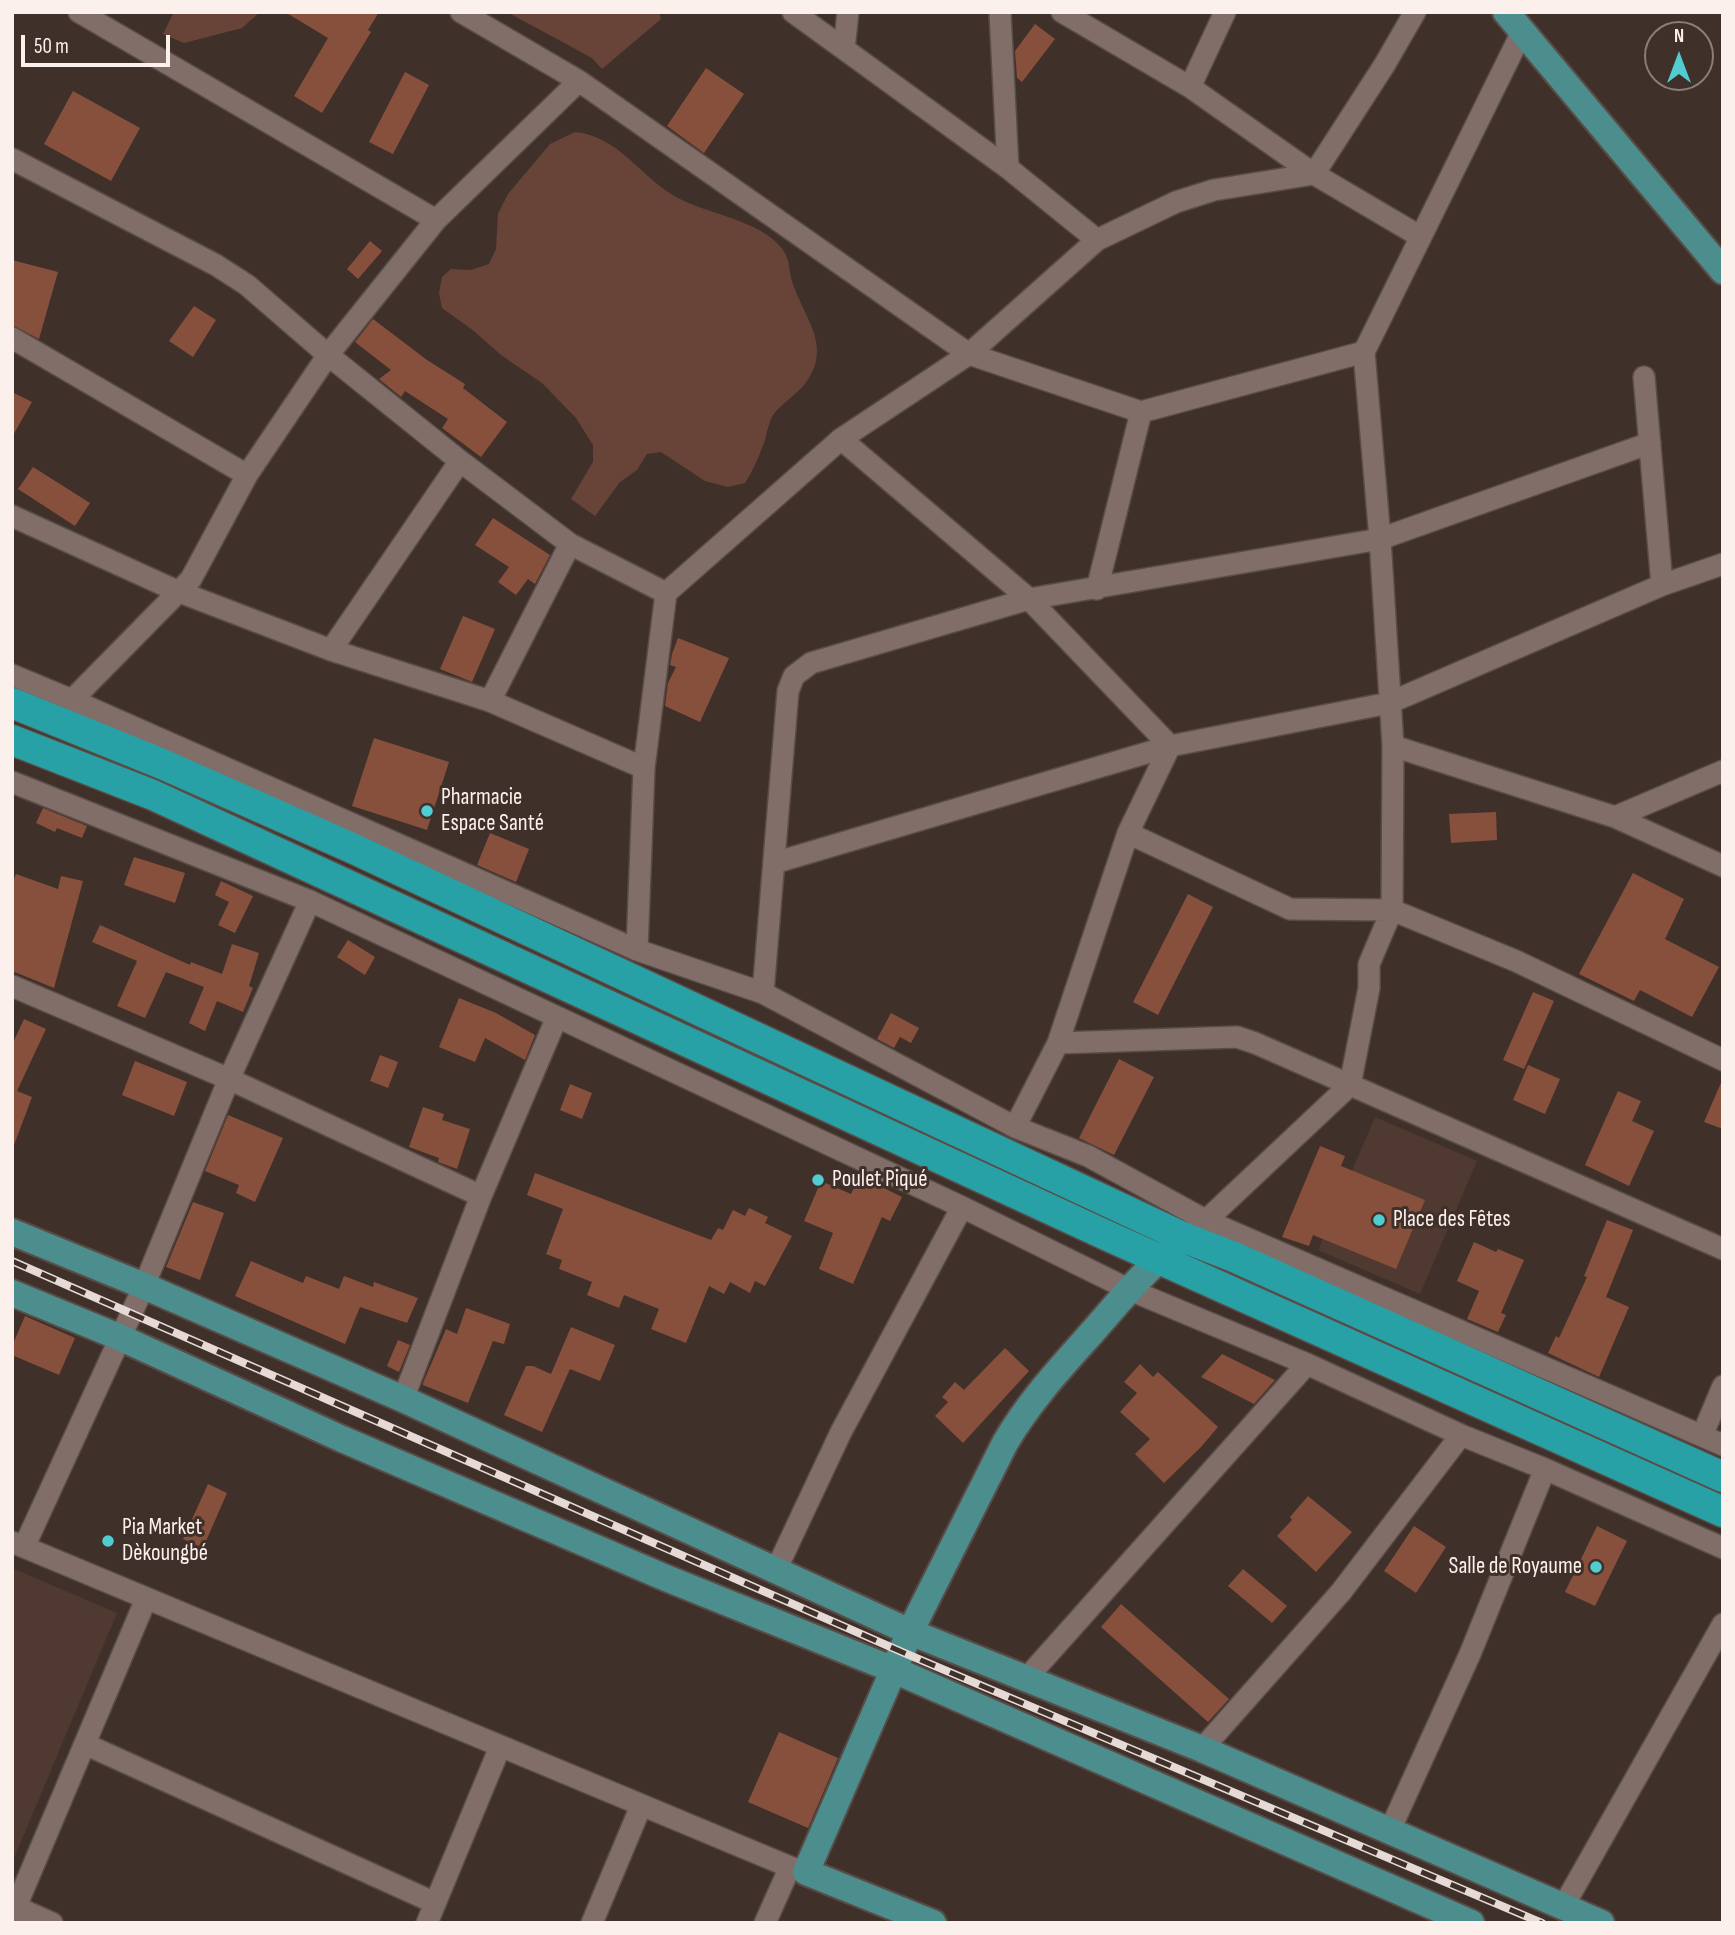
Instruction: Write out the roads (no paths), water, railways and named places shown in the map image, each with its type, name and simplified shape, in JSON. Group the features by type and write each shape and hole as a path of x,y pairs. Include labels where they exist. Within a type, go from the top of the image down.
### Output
{"highway":[{"path":"12,703 162,764 354,849 1196,1230 1234,1257 1723,1477"},
{"path":"12,740 165,800 1159,1259 1723,1512"}],"main road":[{"path":"1514,22 1723,271"},
{"path":"933,1923 798,1869 911,1632 1021,1414 1159,1259 1196,1230"},
{"path":"12,1233 144,1286 403,1399 911,1632 1202,1749 1601,1923"},
{"path":"12,1293 119,1337 379,1455 666,1578 894,1670 1170,1789 1471,1923"}],"street":[{"path":"79,12 436,220"},
{"path":"461,12 579,81 969,354 1141,412 1364,352"},
{"path":"793,12 1008,168 1097,240"},
{"path":"844,49 848,12"},
{"path":"1000,12 1008,168"},
{"path":"1062,12 1190,87 1314,174 1421,237"},
{"path":"1190,87 1225,12"},
{"path":"637,950 644,768 666,593 841,439 969,354 1097,240 1176,202 1214,190 1314,174 1415,12"},
{"path":"1196,1230 1350,1085 1370,989 1369,964 1392,910 1393,746 1380,539 1364,352 1421,237 1514,22"},
{"path":"72,700 191,579 247,475 328,355 436,220 579,81"},
{"path":"12,159 247,285 328,355 460,461 570,544 666,593"},
{"path":"12,338 247,475"},
{"path":"1644,377 1662,585"},
{"path":"1097,589 1141,412"},
{"path":"841,439 1029,600 1170,746"},
{"path":"763,993 788,691 794,676 811,663 1029,600 1380,539 1650,443"},
{"path":"331,650 460,461"},
{"path":"12,516 177,591 331,650 490,701 644,768"},
{"path":"490,701 570,544"},
{"path":"774,863 1170,746 1389,703 1662,585 1723,564"},
{"path":"12,676 72,700 637,950 763,993 1015,1128 1088,1156 1196,1230 1723,1445"},
{"path":"1015,1128 1058,1043 1128,833 1170,746"},
{"path":"1393,746 1615,817 1723,866"},
{"path":"1615,817 1723,771"},
{"path":"12,782 310,901 961,1207 1130,1290 1307,1364 1461,1435 1723,1548"},
{"path":"1128,833 1290,909 1392,910 1516,961 1723,1060"},
{"path":"310,901 229,1079 144,1286 18,1544 641,1806 798,1869 765,1923"},
{"path":"12,986 229,1079 481,1196"},
{"path":"403,1399 481,1196 557,1017"},
{"path":"1058,1043 1237,1037 1255,1042 1723,1249"},
{"path":"776,1570 841,1432 961,1207"},
{"path":"1025,1679 1307,1364"},
{"path":"1702,1436 1723,1386"},
{"path":"1202,1749 1341,1592 1461,1435"},
{"path":"1390,1830 1470,1654 1545,1469"},
{"path":"52,1923 14,1912 146,1599"},
{"path":"1563,1908 1723,1624"},
{"path":"85,1744 431,1913 500,1747"},
{"path":"592,1923 641,1806"}],"railway":[{"path":"12,1261 902,1652 1542,1923"}],"place":[{"name":"Pharmacie Espace Santé","path":"427,811"},
{"name":"Poulet Piqué","path":"818,1180"},
{"name":"Place des Fêtes","path":"1379,1220"},
{"name":"Pia Market Dèkoungbé","path":"108,1541"},
{"name":"Salle de Royaume","path":"1596,1567"}]}
